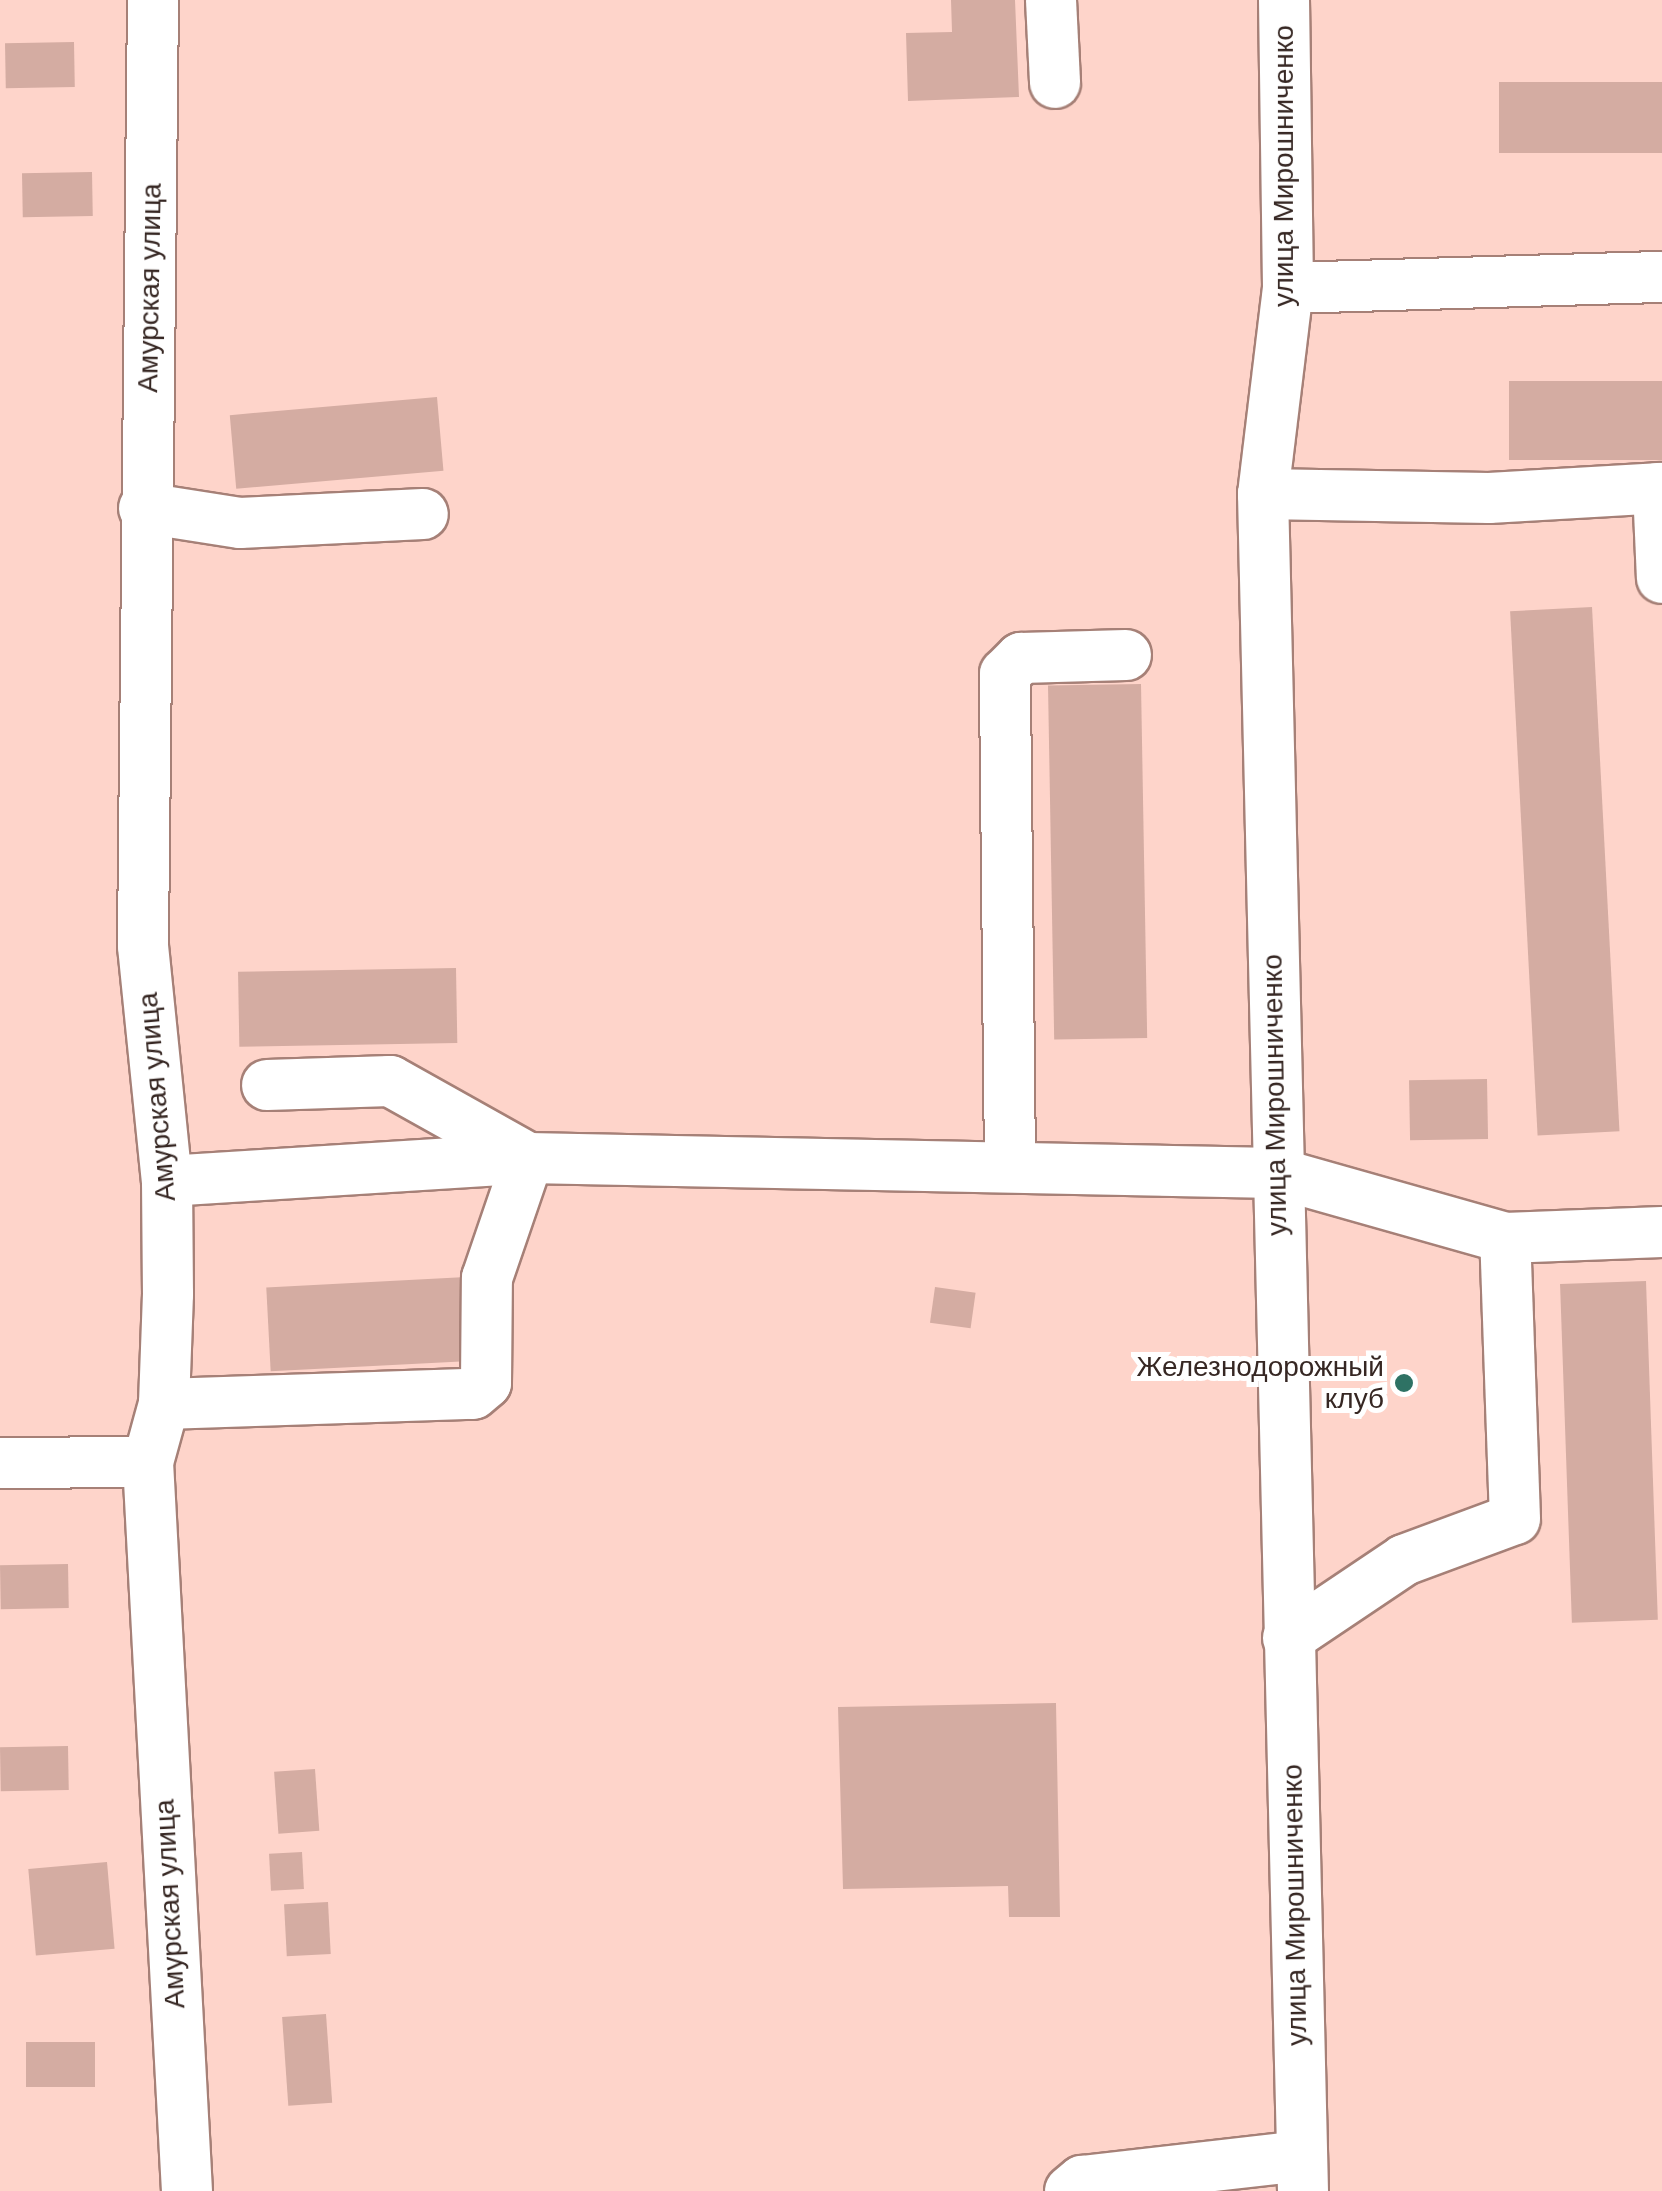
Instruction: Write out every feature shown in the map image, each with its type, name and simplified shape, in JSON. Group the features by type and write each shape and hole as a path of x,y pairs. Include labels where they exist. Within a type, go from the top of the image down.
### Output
{"street":[{"name":"Амурская улица","path":"153,0 144,508 143,946 167,1181 164,1404 148,1462 187,2191"},
{"path":"1052,0 1055,83"},
{"name":"улица Мирошниченко","path":"1284,0 1288,288 1264,494 1276,1173 1302,2173"},
{"path":"1288,288 1662,278"},
{"path":"1264,494 1489,498 1660,488 1662,578"},
{"path":"144,508 240,523 422,514"},
{"path":"1010,1165 1005,674 1021,658 1126,655"},
{"path":"268,1085 390,1080 528,1158"},
{"path":"167,1181 528,1158 1276,1173 1506,1238 1662,1232"},
{"path":"164,1404 473,1394 486,1383 487,1278 528,1158"},
{"path":"1288,1638 1404,1560 1515,1519 1506,1238"},
{"path":"0,1463 148,1462"},
{"path":"1070,2191 1082,2181 1302,2173"}],"building":[{"path":"951,0 1015,0 1019,97 908,101 906,33 952,32"},
{"path":"74,42 75,87 6,88 5,43"},
{"path":"1499,82 1662,82 1662,153 1499,153"},
{"path":"92,172 93,216 23,217 22,173"},
{"path":"1509,381 1662,381 1662,460 1509,460"},
{"path":"437,397 443,471 236,489 230,415"},
{"path":"1592,607 1619,1131 1538,1136 1510,611"},
{"path":"1141,684 1147,1038 1054,1040 1048,686"},
{"path":"456,968 457,1043 239,1047 238,972"},
{"path":"1487,1079 1488,1139 1410,1140 1409,1080"},
{"path":"466,1277 470,1361 271,1371 266,1287"},
{"path":"1646,1281 1658,1620 1572,1623 1560,1284"},
{"path":"935,1287 976,1293 971,1328 930,1323"},
{"path":"68,1564 69,1608 1,1609 0,1565"},
{"path":"1056,1703 1060,1917 1009,1917 1008,1886 843,1889 838,1707"},
{"path":"68,1746 69,1790 1,1791 0,1747"},
{"path":"315,1769 319,1831 278,1834 274,1772"},
{"path":"302,1852 304,1889 271,1891 269,1854"},
{"path":"107,1862 115,1949 36,1956 28,1869"},
{"path":"328,1902 331,1954 287,1956 284,1904"},
{"path":"326,2014 332,2103 288,2106 282,2017"},
{"path":"26,2042 95,2042 95,2087 26,2087"}],"place":[{"name":"Железнодорожный клуб","path":"1404,1383"}]}
